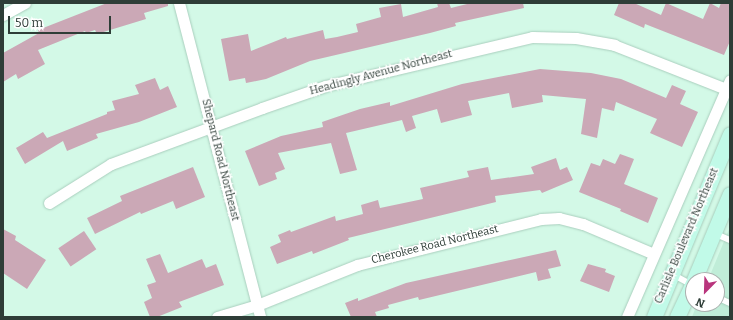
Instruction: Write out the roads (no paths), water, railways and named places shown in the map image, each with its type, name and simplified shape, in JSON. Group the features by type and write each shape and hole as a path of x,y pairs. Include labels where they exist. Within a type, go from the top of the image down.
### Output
{"main road":[{"name":"Carlisle Boulevard Northeast","path":"654,317 730,134"},
{"name":"Carlisle Boulevard Northeast","path":"698,272 730,194"},
{"name":"Carlisle Boulevard Northeast","path":"678,317 685,301"}],"street":[{"path":"3,15 25,3"},
{"name":"Shepard Road Northeast","path":"179,3 212,126 260,317"},
{"name":"Headingly Avenue Northeast","path":"49,203 111,164 325,86 532,37 576,38 614,45 728,85"},
{"path":"627,317 728,85"},
{"name":"Cherokee Road Northeast","path":"217,317 257,305 357,265 541,219 559,218 583,224 654,254"}],"lane":[{"path":"714,233 730,240"},
{"path":"672,274 685,280"}]}
